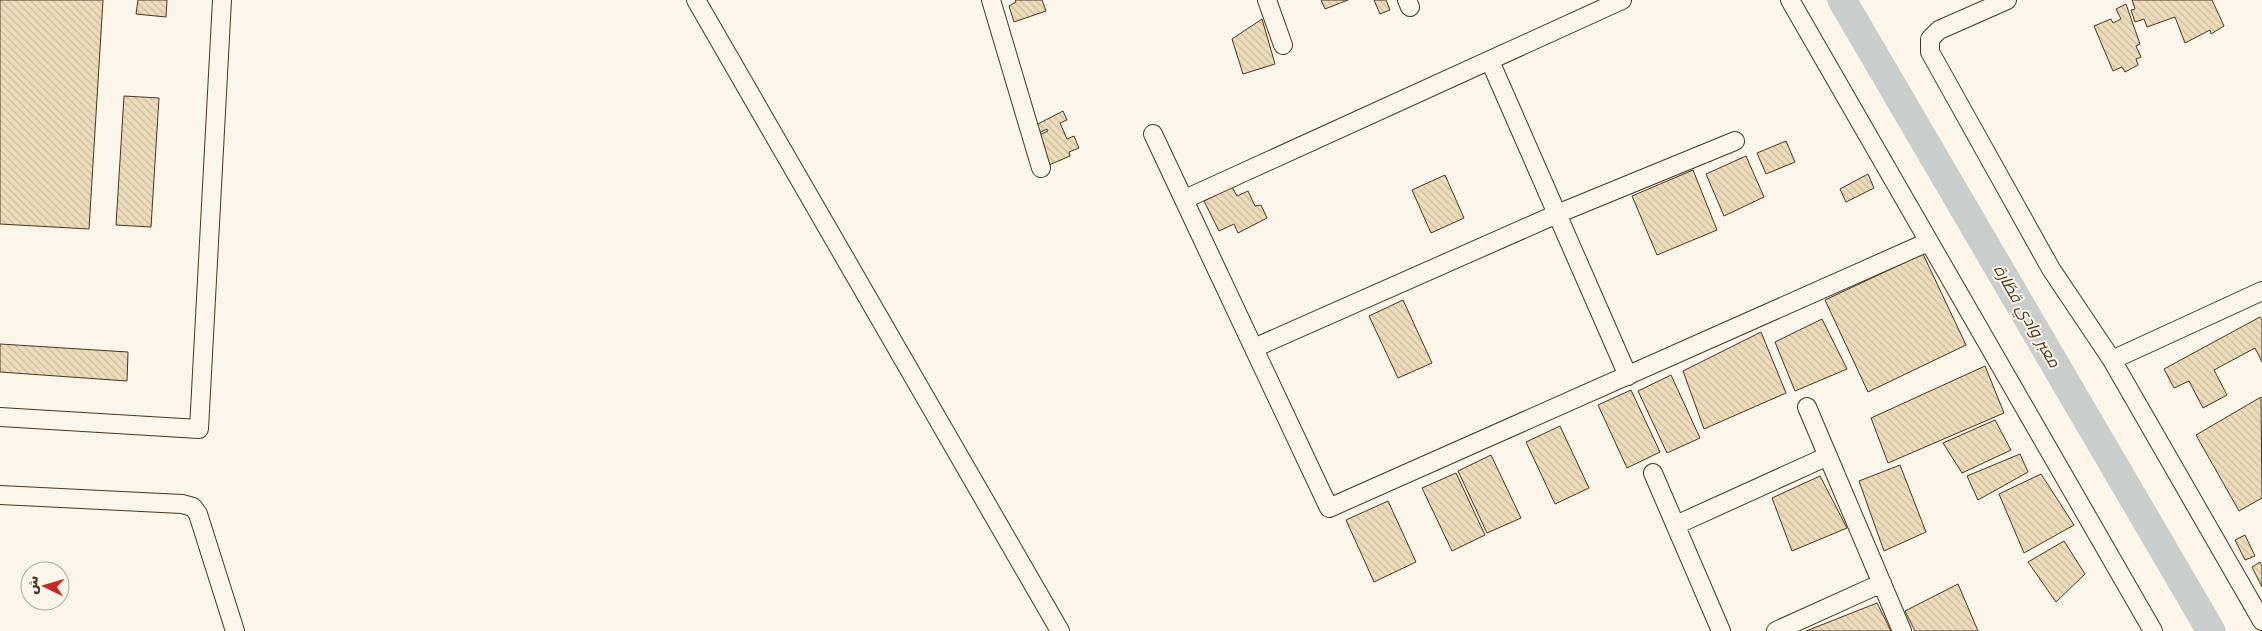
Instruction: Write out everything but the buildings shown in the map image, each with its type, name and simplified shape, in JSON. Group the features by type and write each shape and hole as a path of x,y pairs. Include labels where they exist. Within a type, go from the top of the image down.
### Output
{"street":[{"path":"0,418 199,429 222,0"},
{"path":"696,0 1060,631"},
{"path":"991,0 1041,168"},
{"path":"1267,0 1283,45"},
{"path":"1185,198 1622,0"},
{"path":"1790,0 2153,631"},
{"path":"2007,0 1939,30 1930,38 1930,52 2051,269 2112,360 2262,621"},
{"path":"1490,61 1628,376"},
{"path":"1153,134 1185,198 1329,508 1928,242"},
{"path":"1254,348 1557,214 1735,141"},
{"path":"2112,360 2262,291"},
{"path":"1807,408 1902,631"},
{"path":"1676,526 1828,456"},
{"path":"1653,473 1721,631"},
{"path":"0,495 182,504 193,507 198,514 235,631"},
{"path":"1776,631 1882,584"}],"waterway":[{"name":"معبر وادي قطّارة","path":"1842,0 2211,631"}]}
